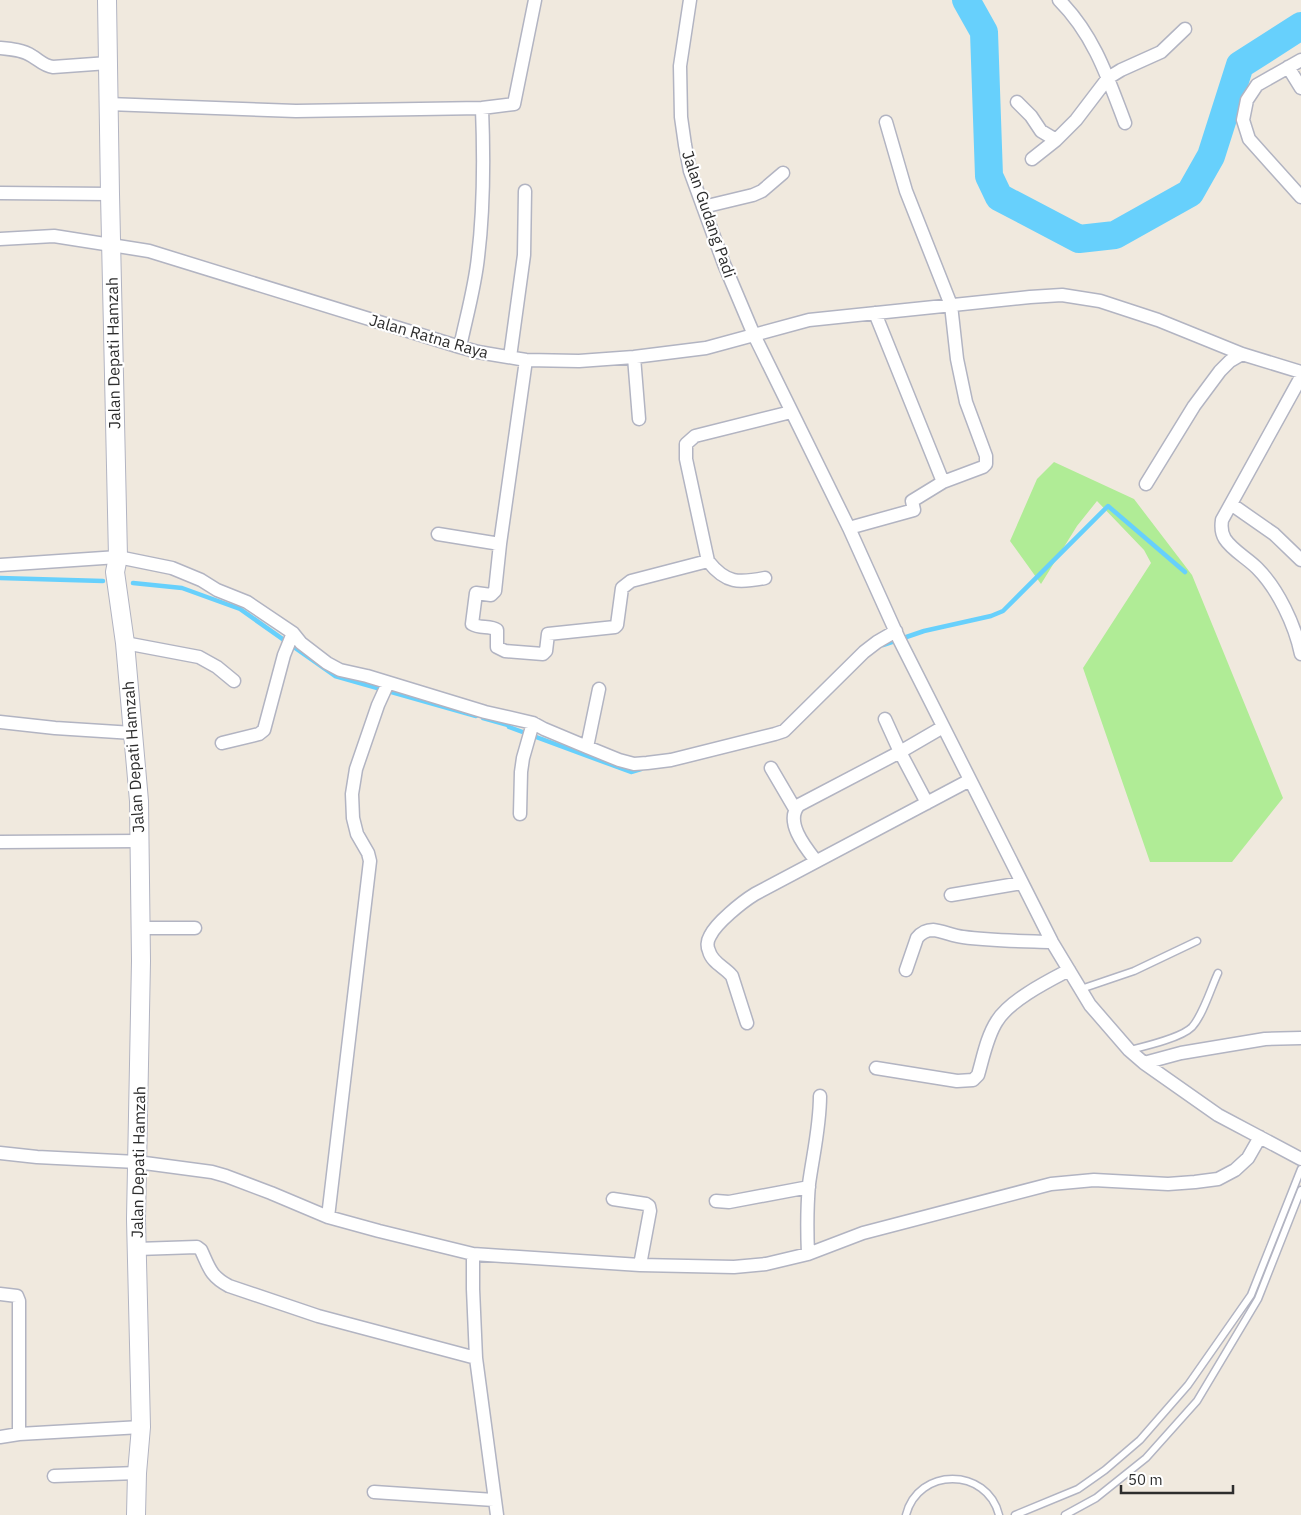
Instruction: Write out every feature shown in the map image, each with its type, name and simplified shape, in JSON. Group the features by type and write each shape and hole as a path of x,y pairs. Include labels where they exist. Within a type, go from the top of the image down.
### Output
{"main road":[{"name":"Jalan Depati Hamzah","path":"108,0 108,104 118,557 115,572 125,643 139,801 140,928 137,1249 141,1427 136,1515"}],"street":[{"path":"108,104 296,111 482,108 514,104 535,0"},
{"name":"Jalan Gudang Padi","path":"690,0 680,66 685,145 690,171 724,264 754,335 849,528 898,635 1052,942 1090,1005 1129,1050 1144,1063 1218,1115 1301,1159"},
{"path":"1059,0 1072,13 1088,36 1101,60 1125,123"},
{"path":"1032,159 1056,140 1076,120 1108,78 1161,52 1185,30"},
{"path":"0,48 32,55 48,67 53,68 108,63"},
{"path":"1301,60 1257,85 1247,100 1243,120 1249,139 1301,197"},
{"path":"1288,67 1301,88"},
{"path":"1017,102 1041,131 1056,140"},
{"path":"460,347 478,259 482,203 482,108"},
{"path":"849,528 914,510 912,500 944,482 983,467 987,460 966,402 957,359 951,305 906,191 886,122"},
{"path":"703,207 762,191 783,173"},
{"path":"510,357 524,255 526,191"},
{"path":"0,193 110,194"},
{"name":"Jalan Ratna Raya","path":"0,239 54,236 149,251 460,347 526,360 579,361 634,357 706,348 808,320 1062,295 1100,301 1158,320 1242,354 1301,372"},
{"path":"875,313 944,482"},
{"path":"1146,484 1194,406 1220,371 1230,361 1242,354"},
{"path":"634,357 639,419"},
{"path":"526,360 495,591 491,596 476,593 472,624 477,627 494,628 497,630 497,647 505,651 543,654 546,651 548,634 615,627 617,625 622,588 631,581 708,561"},
{"path":"1301,377 1222,520 1222,534 1225,540 1257,568 1273,587 1292,625 1301,654"},
{"path":"765,578 742,582 726,578 717,572 708,561 686,460 686,444 695,436 791,412"},
{"path":"1231,504 1274,534 1301,560"},
{"path":"438,534 500,544"},
{"path":"0,565 118,557 172,568 247,602 291,637 340,670 367,676 387,685 484,712 532,728 544,729 619,760 634,764 671,760 784,731 864,652 876,642 898,635"},
{"path":"222,743 259,734 264,730 284,655 291,637"},
{"path":"125,643 198,657 234,681"},
{"path":"328,1217 370,861 368,852 357,834 353,818 352,794 356,769 378,705 387,685"},
{"path":"587,747 599,689"},
{"path":"885,718 900,752 927,803"},
{"path":"0,722 133,733"},
{"path":"816,861 806,849 799,836 793,816 795,809 799,805 900,752 943,727"},
{"path":"520,814 521,772 532,728"},
{"path":"771,768 795,809"},
{"path":"748,1023 732,976 728,970 715,961 709,952 710,936 727,916 745,900 970,780"},
{"path":"0,842 139,841"},
{"path":"951,895 1022,883"},
{"path":"140,928 195,928"},
{"path":"906,970 917,938 920,934 927,931 933,930 960,937 994,940 1052,942"},
{"path":"876,1068 957,1081 974,1080 978,1075 996,1021 1004,1012 1043,984 1069,970"},
{"path":"1144,1063 1181,1053 1265,1039 1301,1038"},
{"path":"808,1254 809,1187 820,1114 820,1096"},
{"path":"0,1153 36,1158 137,1162 194,1169 226,1176 303,1205 328,1217 473,1254 640,1266 734,1267 766,1264 808,1254 863,1233 1051,1184 1094,1180 1168,1184 1218,1179 1235,1170 1248,1158 1260,1137"},
{"path":"716,1201 729,1202 809,1187"},
{"path":"614,1199 649,1206 650,1211 640,1266"},
{"path":"137,1249 198,1247 212,1273 218,1280 229,1286 318,1316 476,1358"},
{"path":"473,1254 476,1358 497,1515"},
{"path":"0,1294 17,1296 19,1301 20,1434"},
{"path":"0,1438 20,1434 141,1427"},
{"path":"54,1476 137,1473"},
{"path":"374,1492 494,1500"}],"lane":[{"path":"1081,989 1134,971 1197,941"},
{"path":"1129,1050 1148,1046 1183,1034 1193,1026 1204,1007 1218,973"},
{"path":"1015,1515 1078,1489 1105,1470 1140,1440 1188,1385 1251,1295 1301,1169"},
{"path":"1065,1515 1096,1498 1146,1458 1196,1401 1258,1299 1301,1190"},
{"path":"906,1515 914,1497 923,1488 946,1478 959,1478 982,1488 991,1497 999,1515"}],"green space":[{"path":"1054,462 1134,499 1192,575 1283,798 1232,862 1150,862 1083,668 1151,563 1144,550 1097,501 1077,526 1041,584 1010,541 1037,479"}],"waterway":[{"path":"966,0 984,32 989,176 999,197 1079,239 1115,235 1190,193 1211,156 1240,65 1301,26"},
{"path":"883,645 924,631 991,616 1003,611 1108,506 1185,572"},
{"path":"0,578 103,581"},
{"path":"133,583 182,588 240,609 335,676 476,716"},
{"path":"483,718 508,725 509,727 631,772 641,769"}]}
